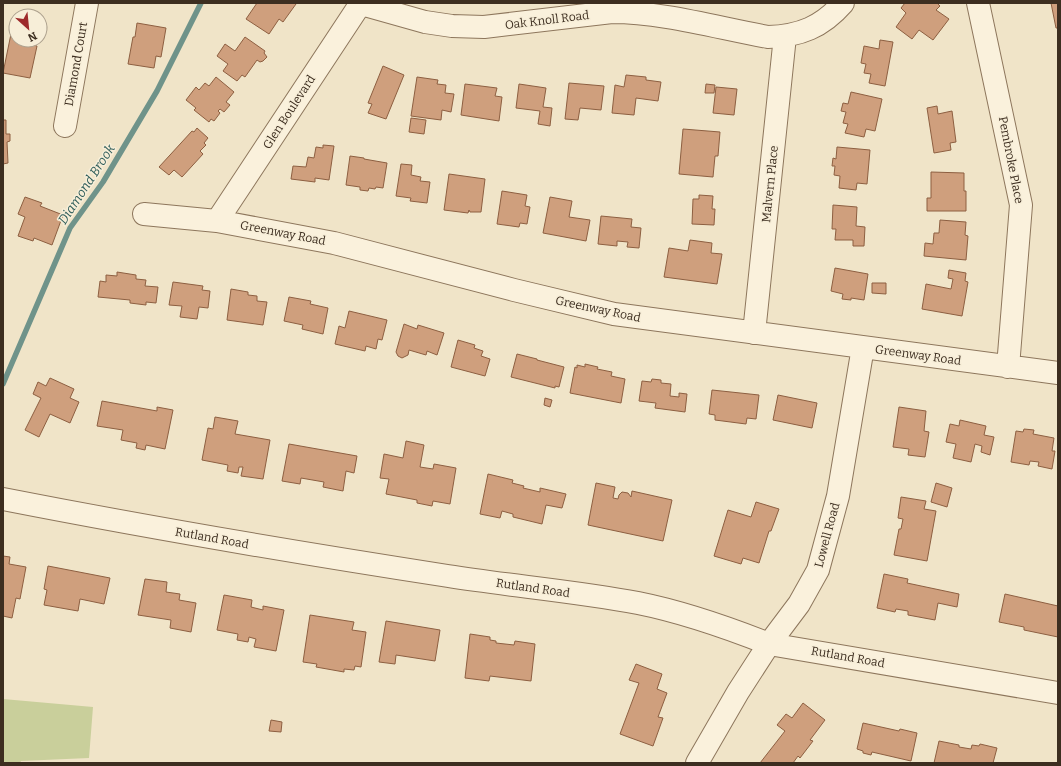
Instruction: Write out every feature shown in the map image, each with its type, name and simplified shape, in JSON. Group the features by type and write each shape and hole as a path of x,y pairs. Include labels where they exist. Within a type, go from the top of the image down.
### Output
{"street":[{"name":"Diamond Court","path":"65,126 87,3"},
{"name":"Oak Knoll Road","path":"361,3 425,22 452,26 484,27 612,12 629,8 657,16 768,37 785,36 803,32 822,22 843,3"},
{"name":"Glen Boulevard","path":"217,221 361,3"},
{"name":"Pembroke Place","path":"978,3 1021,205 1008,367"},
{"name":"Malvern Place","path":"754,332 785,36"},
{"name":"Greenway Road","path":"144,214 217,221 334,243 514,290 614,314 1058,373"},
{"name":"Lowell Road","path":"697,763 738,692 769,644 799,604 818,570 838,496 863,347"},
{"name":"Rutland Road","path":"3,499 294,552 453,577 638,603 730,628 769,644 1058,693"}],"green space":[{"path":"3,699 93,707 89,758 3,763"}],"building":[{"path":"257,3 296,4 283,22 279,19 269,34 246,19"},
{"path":"905,3 937,3 940,6 936,10 949,19 933,40 919,30 912,39 896,27 906,13 901,8"},
{"path":"1051,3 1058,3 1058,28 1056,28"},
{"path":"137,23 166,28 161,57 156,56 154,68 128,64"},
{"path":"245,37 265,51 264,53 267,57 260,62 257,60 245,77 242,75 237,81 223,71 228,64 217,56 225,44 235,51"},
{"path":"880,40 893,42 885,86 869,83 871,74 864,73 866,64 861,63 864,46 879,49"},
{"path":"8,48 37,48 30,78 3,73"},
{"path":"383,66 404,75 386,119 368,113 372,104 368,103"},
{"path":"626,75 646,77 646,80 661,82 658,101 636,98 634,115 612,113 615,85 624,87"},
{"path":"216,77 234,92 226,102 230,105 224,112 220,109 218,111 220,113 214,121 211,119 209,122 194,110 196,108 186,100 196,87 199,90 205,83 209,86"},
{"path":"417,77 438,80 437,84 446,85 445,93 454,94 451,112 442,110 441,120 411,116"},
{"path":"569,83 604,86 601,110 580,108 578,120 565,119"},
{"path":"465,84 497,88 495,96 502,97 499,121 461,115"},
{"path":"519,84 546,88 543,107 552,108 550,126 538,124 540,111 516,108"},
{"path":"706,84 715,85 714,93 705,93"},
{"path":"716,87 737,89 734,115 713,113"},
{"path":"851,92 882,99 875,131 866,129 864,137 845,133 848,124 843,123 846,112 841,111 843,103 848,104"},
{"path":"937,106 938,114 952,111 956,142 950,143 951,150 934,153 927,108"},
{"path":"411,118 426,120 424,134 409,132"},
{"path":"3,120 6,120 6,134 10,134 10,141 7,142 8,163 3,164"},
{"path":"197,128 208,138 204,143 206,145 200,151 203,154 182,177 174,170 169,175 159,167 192,131 194,132"},
{"path":"683,129 720,132 718,156 715,156 713,177 679,174"},
{"path":"323,145 334,146 329,180 315,178 315,182 291,179 293,166 306,167 308,157 314,158 316,147 323,148"},
{"path":"837,147 870,150 867,184 857,183 856,190 839,188 840,176 834,175 835,166 832,166 833,158 836,159"},
{"path":"350,156 387,163 383,188 369,188 368,191 360,190 360,187 346,185"},
{"path":"401,164 412,165 411,175 421,177 420,181 430,182 427,203 410,201 411,198 396,196"},
{"path":"931,172 964,173 966,211 927,211 927,198 931,198"},
{"path":"449,174 485,179 481,212 470,212 469,210 468,213 444,210"},
{"path":"502,191 527,195 525,206 530,207 527,224 520,223 519,227 497,224"},
{"path":"699,195 713,196 712,209 715,209 714,225 692,224 693,199 699,199"},
{"path":"25,197 42,203 40,206 63,215 52,245 34,238 33,241 18,236 25,217 18,214"},
{"path":"550,197 572,201 569,217 590,220 586,241 543,233"},
{"path":"833,205 857,207 856,226 865,227 864,246 853,246 853,240 835,240 836,229 832,229"},
{"path":"601,216 632,219 631,227 641,228 639,248 627,247 628,242 617,241 617,246 598,244"},
{"path":"940,220 966,222 965,235 968,236 966,260 924,256 925,243 933,244 934,233 939,233"},
{"path":"690,240 712,243 711,253 722,254 717,284 664,277 669,248 688,251"},
{"path":"835,268 868,274 864,300 851,298 851,300 842,299 843,294 831,291"},
{"path":"949,270 966,273 965,281 968,282 962,316 922,309 926,284 951,289 953,279 948,278"},
{"path":"117,272 136,275 136,279 146,280 145,286 158,287 156,303 146,302 146,305 130,303 130,300 98,297 100,281 106,282 106,275 117,276"},
{"path":"173,282 203,286 202,290 210,291 208,308 199,307 197,319 180,317 182,306 169,305"},
{"path":"872,283 886,283 886,294 872,293"},
{"path":"231,289 248,292 248,295 257,296 257,301 267,302 263,325 227,320"},
{"path":"289,297 311,301 310,304 328,308 323,334 302,329 303,325 284,321"},
{"path":"349,311 387,320 382,340 378,339 376,349 366,346 365,351 335,344 339,326 345,328"},
{"path":"404,324 417,329 418,325 444,333 437,355 427,351 426,355 409,350 408,355 402,358 398,356 396,352"},
{"path":"458,340 475,345 474,348 483,351 481,356 490,359 485,376 451,367"},
{"path":"517,354 564,367 559,387 555,386 555,388 511,377"},
{"path":"585,364 598,367 597,369 612,372 611,376 625,379 621,403 570,393 575,367 577,368 577,365 585,367"},
{"path":"50,378 74,389 70,398 79,402 70,423 50,414 39,437 25,430 41,398 33,394 38,382 46,386"},
{"path":"652,379 661,380 661,383 671,384 670,396 679,397 679,393 687,394 685,412 655,408 656,403 639,401 642,381 651,382"},
{"path":"712,390 759,395 756,419 747,418 746,424 715,420 715,415 709,414"},
{"path":"778,395 817,403 812,428 773,420"},
{"path":"545,398 552,400 550,407 544,405"},
{"path":"102,401 157,411 157,407 173,410 165,449 146,445 145,450 136,448 137,443 121,440 123,430 97,426"},
{"path":"899,407 926,411 924,431 929,432 925,457 908,455 909,449 893,447"},
{"path":"215,417 238,421 235,434 270,440 263,479 241,476 243,467 239,467 238,473 227,471 228,465 202,460 208,428 213,429"},
{"path":"960,420 986,426 984,435 994,437 990,455 981,452 982,446 975,444 971,462 953,458 956,444 946,442 950,424 959,426"},
{"path":"1024,429 1034,430 1033,434 1054,438 1052,451 1055,451 1052,469 1038,466 1039,462 1030,461 1029,465 1011,462 1016,431 1023,432"},
{"path":"406,441 424,445 420,467 433,469 434,464 456,468 450,504 433,501 432,506 417,503 417,500 386,494 389,479 380,478 384,454 403,458"},
{"path":"289,444 357,456 354,473 346,471 343,491 323,487 324,482 301,478 300,484 282,481"},
{"path":"488,474 513,480 512,483 524,486 523,488 540,492 540,488 566,494 562,508 546,505 542,524 513,517 513,514 502,511 500,518 480,514"},
{"path":"596,483 615,487 613,498 618,499 622,492 628,493 631,497 632,491 672,500 663,541 588,525"},
{"path":"936,483 952,488 947,507 931,502"},
{"path":"901,497 926,501 924,509 936,511 927,561 894,555 899,529 901,529 903,519 898,518"},
{"path":"756,502 779,509 771,531 769,531 759,563 743,558 741,564 714,556 728,510 751,517"},
{"path":"3,556 10,557 9,564 26,567 20,599 16,598 12,618 3,616"},
{"path":"48,566 110,578 104,604 80,599 78,611 44,605 47,590 44,589"},
{"path":"884,574 908,579 907,583 959,594 957,607 938,603 935,620 908,615 908,611 896,609 895,612 877,608"},
{"path":"145,579 167,582 166,592 180,594 179,600 196,603 191,632 170,628 171,620 138,615"},
{"path":"1005,594 1058,606 1058,637 1024,630 1024,627 999,622"},
{"path":"224,595 252,600 251,607 263,610 263,606 284,610 276,651 254,647 256,639 249,637 248,642 237,640 238,634 217,630"},
{"path":"310,615 354,622 352,630 366,632 361,667 355,666 354,670 344,669 344,672 316,667 317,664 303,662"},
{"path":"386,621 440,630 435,661 396,655 395,664 379,662"},
{"path":"470,634 490,637 490,640 496,641 496,643 514,645 515,641 535,644 531,681 490,676 489,681 465,678"},
{"path":"636,664 662,674 657,689 667,693 658,717 663,718 653,746 620,734 639,683 629,680"},
{"path":"803,703 825,720 810,740 813,741 800,758 798,756 793,763 760,763 785,731 777,725 786,714 792,718"},
{"path":"271,720 282,722 281,732 269,731"},
{"path":"863,723 899,731 900,729 917,733 911,761 872,752 871,755 863,753 863,751 857,749"},
{"path":"939,741 971,749 972,745 979,746 980,744 997,748 993,763 934,763"}],"waterway":[{"name":"Diamond Brook","path":"3,384 70,228 103,182 157,91 201,3"}]}
